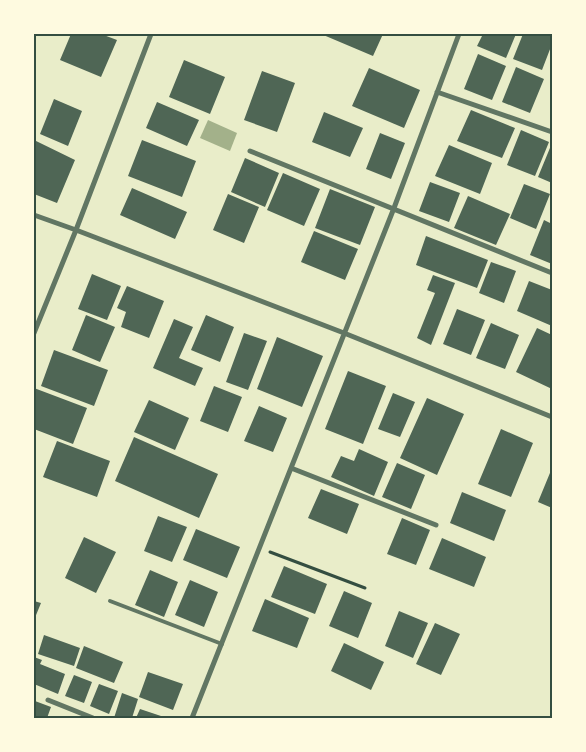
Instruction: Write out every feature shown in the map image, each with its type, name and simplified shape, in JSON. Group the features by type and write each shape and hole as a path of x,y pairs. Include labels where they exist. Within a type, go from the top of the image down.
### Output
{"street":[{"path":"34,333 76,230 151,34"},
{"path":"192,718 394,208 459,34"},
{"path":"437,92 552,132"},
{"path":"250,150 552,273"},
{"path":"34,215 344,333 552,417"},
{"path":"291,468 436,525"},
{"path":"48,700 93,718"}],"lane":[{"path":"110,601 222,644"}],"path":[{"path":"260,548 365,588"}],"shaded area":[{"path":"208,120 237,133 230,151 200,138"}],"building":[{"path":"71,34 101,34 117,40 101,77 60,60"},
{"path":"321,34 383,34 373,56"},
{"path":"483,34 516,34 506,58 477,46"},
{"path":"523,34 552,35 552,44 542,70 513,59"},
{"path":"478,54 506,66 492,100 464,89"},
{"path":"184,60 225,77 210,114 169,97"},
{"path":"516,67 544,79 530,113 502,102"},
{"path":"369,68 420,90 404,128 352,106"},
{"path":"262,71 295,83 277,132 244,120"},
{"path":"54,99 82,111 68,146 40,134"},
{"path":"157,102 199,120 187,146 146,128"},
{"path":"471,110 515,128 502,158 457,141"},
{"path":"324,112 363,128 350,157 312,142"},
{"path":"521,130 549,142 535,176 507,165"},
{"path":"380,133 405,143 391,179 366,169"},
{"path":"34,140 75,160 57,203 34,194"},
{"path":"142,140 196,161 182,197 128,176"},
{"path":"552,143 552,183 538,177"},
{"path":"449,145 492,163 480,194 435,176"},
{"path":"245,158 279,173 265,207 231,192"},
{"path":"283,173 320,189 304,226 267,210"},
{"path":"430,182 460,193 449,222 419,211"},
{"path":"524,184 550,194 536,229 510,218"},
{"path":"132,188 187,212 175,239 120,215"},
{"path":"330,189 375,207 360,245 315,228"},
{"path":"228,194 259,207 244,243 213,230"},
{"path":"468,196 510,214 496,245 454,228"},
{"path":"544,220 552,224 552,264 530,255"},
{"path":"314,231 358,249 345,280 301,262"},
{"path":"426,236 488,260 477,288 416,265"},
{"path":"491,262 516,271 504,303 479,293"},
{"path":"92,274 121,286 107,320 78,309"},
{"path":"433,275 455,283 431,345 417,338 435,293 427,290"},
{"path":"529,281 552,290 552,326 517,311"},
{"path":"127,286 164,301 149,338 121,327 126,312 117,308"},
{"path":"457,309 485,320 471,355 443,344"},
{"path":"86,315 115,327 100,362 72,350"},
{"path":"206,315 234,327 220,362 191,350"},
{"path":"174,319 193,327 179,358 203,368 195,386 153,368"},
{"path":"491,323 519,335 505,369 476,358"},
{"path":"537,328 552,335 552,389 516,372"},
{"path":"244,333 267,341 248,390 226,382"},
{"path":"277,337 323,356 302,407 257,389"},
{"path":"54,350 108,370 94,406 41,386"},
{"path":"348,371 386,386 363,444 325,429"},
{"path":"214,386 242,397 228,432 200,421"},
{"path":"34,388 87,408 73,444 34,429"},
{"path":"393,393 415,402 400,437 378,429"},
{"path":"427,398 464,414 437,475 400,458"},
{"path":"149,400 189,418 175,450 134,432"},
{"path":"259,406 287,418 273,452 244,441"},
{"path":"501,429 533,443 511,497 478,484"},
{"path":"134,437 218,474 199,518 115,481"},
{"path":"57,441 110,461 97,497 43,477"},
{"path":"359,449 388,462 374,496 331,477 341,456 354,461"},
{"path":"397,463 425,475 411,509 382,497"},
{"path":"552,468 552,508 538,502"},
{"path":"321,489 359,504 347,534 308,518"},
{"path":"462,492 506,510 494,541 450,523"},
{"path":"158,516 187,527 172,562 144,551"},
{"path":"402,518 430,530 416,565 387,554"},
{"path":"196,529 240,547 227,578 183,560"},
{"path":"84,537 116,552 96,593 65,578"},
{"path":"442,538 486,557 474,587 429,569"},
{"path":"284,566 327,584 315,614 271,597"},
{"path":"150,570 178,582 164,617 135,605"},
{"path":"190,580 218,592 204,627 175,615"},
{"path":"344,591 372,603 358,638 329,626"},
{"path":"265,599 309,618 297,648 252,631"},
{"path":"34,601 41,603 34,620"},
{"path":"399,611 428,623 413,658 385,646"},
{"path":"435,623 460,634 441,675 416,664"},
{"path":"44,635 80,648 74,666 38,654"},
{"path":"344,643 384,662 371,690 331,671"},
{"path":"84,646 123,662 114,683 76,668"},
{"path":"34,657 42,660 40,664 65,674 58,694 34,684"},
{"path":"148,672 183,684 173,710 139,697"},
{"path":"74,675 92,682 84,703 65,696"},
{"path":"99,684 118,691 109,714 90,706"},
{"path":"122,693 138,699 132,718 114,718"},
{"path":"35,701 51,707 47,718 34,718"},
{"path":"140,709 167,718 136,718"}]}
